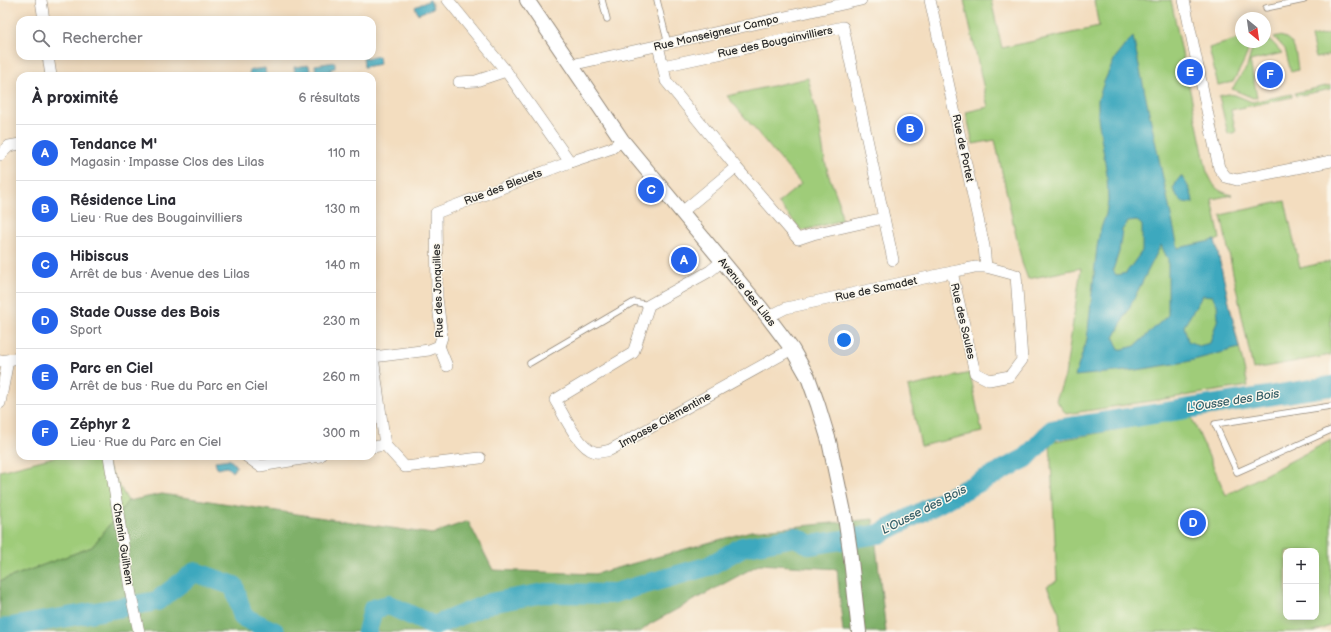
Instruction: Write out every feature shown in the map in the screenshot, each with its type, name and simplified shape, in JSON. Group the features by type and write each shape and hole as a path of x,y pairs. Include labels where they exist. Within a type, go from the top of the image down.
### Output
{"street":[{"path":"41,0 43,16"},
{"path":"448,0 506,71 570,162"},
{"name":"Avenue des Lilas","path":"527,0 622,140 768,317 792,349 808,377 829,441 850,551 859,632"},
{"name":"Rue Monseigneur Campo","path":"571,65 861,0"},
{"name":"Rue de Portet","path":"930,0 984,246 986,267"},
{"path":"1184,0 1219,168 1226,178 1237,180 1331,161"},
{"name":"Rue des Bougainvilliers","path":"663,66 843,27 893,260"},
{"path":"663,45 663,66 666,81 798,240 813,234 884,218"},
{"path":"49,60 50,72"},
{"path":"460,82 476,81 506,71"},
{"name":"Rue des Bleuets","path":"436,213 570,162 612,148 622,140"},
{"path":"0,155 9,146 16,145"},
{"path":"682,212 736,167"},
{"name":"Rue des Jonquilles","path":"436,213 437,298 442,337 439,346 447,366"},
{"path":"649,305 710,271 722,261"},
{"name":"Rue de Samadet","path":"768,317 786,308 975,267 986,267"},
{"name":"Rue des Saules","path":"952,272 975,373 989,380 1010,376 1022,360 1016,275 986,267"},
{"name":"Impasse Clémentine","path":"649,305 633,353 555,400 579,440 586,447 596,453 610,450 792,349"},
{"name":"Rue des Jonquilles","path":"376,357 429,350 439,346"},
{"path":"0,402 4,361 16,359"},
{"name":"Rue des Jonquilles","path":"376,379 385,445"},
{"path":"376,446 385,445 405,467 480,458"},
{"name":"Chemin Guilhem","path":"110,460 131,595 139,632"},
{"path":"252,460 260,466 296,460"}],"lane":[{"path":"602,0 607,20"},
{"path":"657,0 663,45"},
{"path":"1266,8 1304,0"},
{"path":"530,363 634,302 649,305"},
{"path":"1331,406 1215,424 1237,472 1331,430"}],"green space":[{"path":"964,0 991,0 1002,48 1099,27 1094,0 1171,0 1207,172 1218,189 1232,195 1212,199 1220,239 1215,241 1248,386 1066,414 1056,400 1065,376 1081,268 1028,279 1022,263 995,140 973,144 966,112 988,107"},
{"path":"1331,33 1331,55 1316,58 1311,37"},
{"path":"1274,37 1284,37 1292,44 1296,53 1298,70 1291,72 1285,49"},
{"path":"1235,40 1235,48 1249,48 1233,82 1218,85 1209,48"},
{"path":"1271,41 1282,53 1250,61 1257,97 1253,98 1232,89 1247,67 1252,49 1271,48"},
{"path":"808,78 818,118 825,161 839,202 842,220 802,231 778,203 801,184 727,96"},
{"path":"1331,85 1331,89 1296,96 1295,93"},
{"path":"1228,94 1235,95 1252,102 1292,94 1292,97 1231,110 1236,132 1228,134 1219,96"},
{"path":"1285,201 1300,268 1331,261 1331,355 1253,369 1221,215"},
{"path":"970,373 982,432 921,446 908,387"},
{"path":"1191,416 1226,495 1331,440 1331,625 1315,632 1060,632 1059,612 1047,586 1057,581 1050,442"},
{"path":"43,460 104,460 128,501 92,547 0,581 0,471"},
{"path":"162,494 432,534 468,521 493,570 595,574 751,531 873,519 886,632 843,632 837,569 760,564 650,624 640,632 0,632 0,581 92,547 128,501"}],"water":[{"path":"430,0 433,8 418,14 415,7"},
{"path":"1133,37 1178,248 1215,240 1239,348 1186,362 1137,370 1075,376 1087,339 1097,247 1108,201 1107,175 1098,118 1098,100 1115,58","holes":["1137,221 1142,225 1142,251 1126,273 1116,275 1113,270 1119,252 1122,230 1128,222","1161,245 1168,260 1168,315 1135,346 1119,350 1114,338","1203,295 1212,296 1217,304 1218,318 1210,343 1199,346 1188,341 1184,326"]},
{"path":"376,56 379,56 380,64 364,67 363,60 376,60"},
{"path":"335,62 335,68 331,69 331,71 316,72 315,65"},
{"path":"309,65 310,72 295,72 294,67"},
{"path":"265,68 266,72 250,72 250,70"},
{"path":"1181,176 1189,189 1193,203 1182,202 1173,189"},
{"path":"230,460 237,466 232,472 227,467 217,469 215,461"}],"waterway":[{"name":"L'Ousse des Bois","path":"367,632 373,609 389,605 434,626 490,603 544,593 611,594 709,566 742,547 795,537 811,545 879,534 1026,458 1052,430 1331,386"},
{"name":"L'Ousse des Bois","path":"0,629 157,601 195,572 234,586 243,617 275,632"}],"place":[{"name":"Parc en Ciel","path":"1190,72"},
{"name":"Zéphyr 2","path":"1270,75"},
{"name":"Résidence Lina","path":"910,129"},
{"name":"Hibiscus","path":"651,190"},
{"name":"Tendance M'","path":"684,260"},
{"name":"Stade Ousse des Bois","path":"1193,523"}]}
